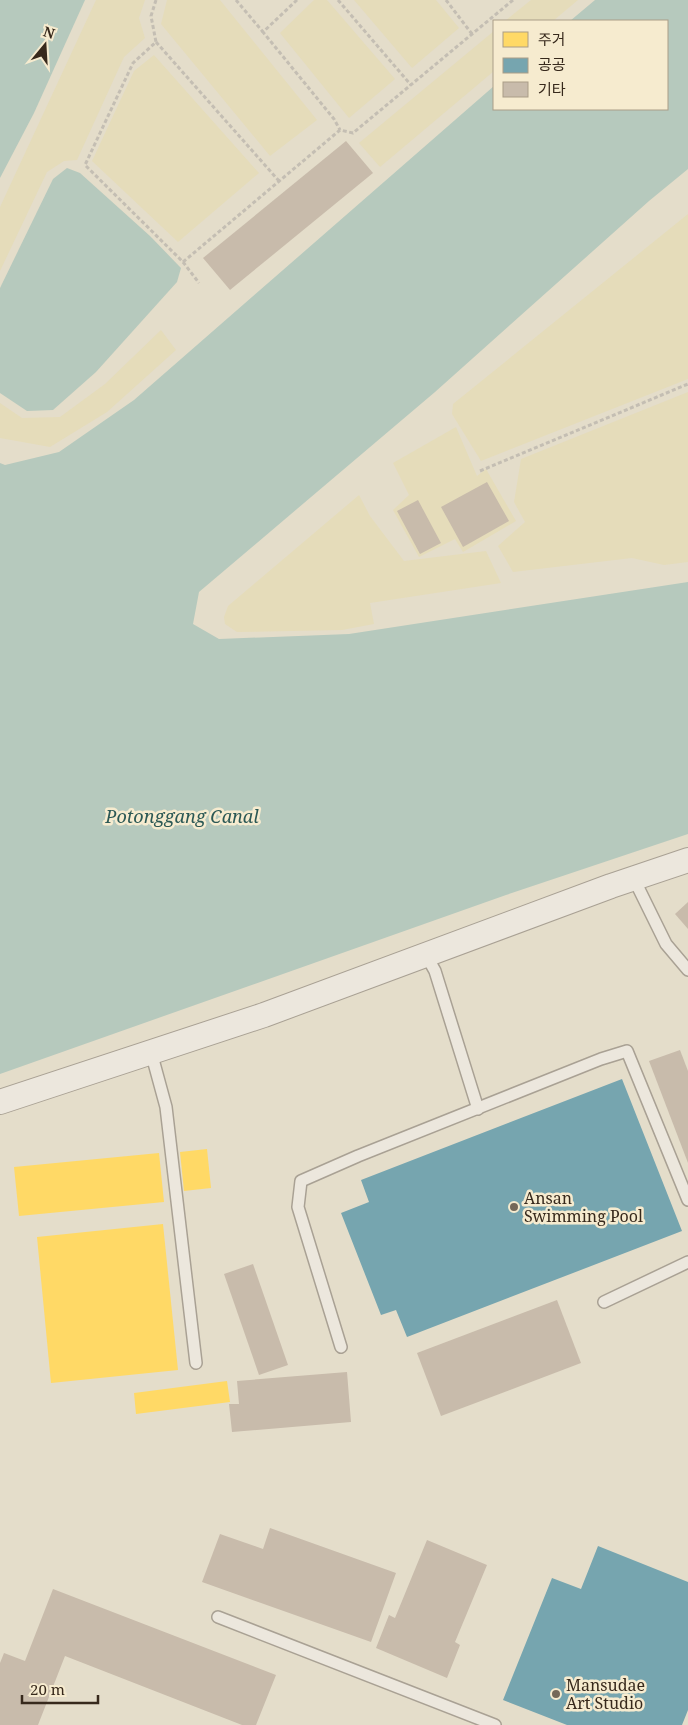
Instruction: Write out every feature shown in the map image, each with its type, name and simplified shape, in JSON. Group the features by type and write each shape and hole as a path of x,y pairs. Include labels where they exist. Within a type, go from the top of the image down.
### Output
{"street":[{"path":"0,1102 264,1015 688,860"}],"lane":[{"path":"634,879 666,944 688,970"},
{"path":"426,955 435,971 478,1109"},
{"path":"151,1052 166,1107 196,1363"},
{"path":"341,1347 298,1207 300,1181 358,1156 601,1059 627,1052 688,1200"},
{"path":"604,1302 688,1262"},
{"path":"218,1617 495,1725"}],"path":[{"path":"156,0 151,16 156,42 279,181"},
{"path":"236,0 334,120 340,130 353,134 513,0"},
{"path":"263,32 297,0"},
{"path":"338,0 411,85"},
{"path":"446,0 472,34"},
{"path":"156,42 133,63 85,165 184,262 199,283"},
{"path":"184,262 340,130"},
{"path":"480,471 688,384"}],"shaded area":[{"path":"96,0 145,0 139,18 145,38 124,57 77,160 64,161 47,172 0,271 0,207"},
{"path":"167,0 220,0 317,120 270,156 161,24"},
{"path":"314,0 327,0 395,79 349,118 280,33"},
{"path":"354,0 436,0 459,28 412,68"},
{"path":"531,0 578,0 554,20 506,20"},
{"path":"493,32 493,72 380,167 359,143"},
{"path":"154,55 259,173 178,242 92,161 134,71"},
{"path":"688,214 688,379 481,461 452,414 453,404"},
{"path":"161,330 176,350 107,412 50,447 0,438 0,403 22,418 60,417 105,384"},
{"path":"688,392 688,562 664,565 632,558 513,572 498,546 525,522 514,502 521,459"},
{"path":"456,427 477,476 486,469 516,521 463,552 455,539 419,557 393,510 409,495 393,463"},
{"path":"359,495 370,516 404,561 486,551 501,583 370,603 374,624 342,630 237,632 225,624 224,617 228,606"}],"water":[{"path":"0,0 85,0 34,113 0,178"},
{"name":"Potonggang Canal","path":"595,0 688,0 688,169 649,201 435,392 199,592 193,624 219,639 349,634 688,582 688,834 506,895 0,1074 0,463 5,465 59,452 134,400 493,87 493,110 668,110 668,20 571,20"},
{"path":"67,168 80,173 150,236 181,268 177,282 96,372 53,410 27,411 0,393 0,288 53,179"}],"building: 주거":[{"path":"207,1149 211,1188 184,1191 180,1152"},
{"path":"159,1153 164,1202 19,1216 14,1167"},
{"path":"163,1224 178,1370 51,1383 37,1237"},
{"path":"227,1381 230,1402 136,1414 134,1393"}],"building: 공공":[{"name":"Ansan Swimming Pool","path":"622,1079 682,1231 407,1337 396,1310 381,1315 341,1213 369,1202 361,1180"},
{"path":"598,1546 688,1582 688,1710 682,1725 567,1725 503,1700 552,1578 581,1589"}],"building: 기타":[{"path":"346,141 373,173 230,290 203,258"},
{"path":"487,482 509,521 463,547 441,507"},
{"path":"418,500 441,543 420,554 397,511"},
{"path":"688,902 688,929 675,914"},
{"path":"680,1050 688,1071 688,1163 649,1061"},
{"path":"253,1264 288,1365 259,1375 224,1274"},
{"path":"557,1300 581,1363 441,1416 417,1353"},
{"path":"347,1372 351,1422 232,1432 229,1404 239,1404 237,1381"},
{"path":"270,1528 396,1573 371,1642 202,1582 220,1534 263,1549"},
{"path":"427,1540 487,1565 455,1642 460,1645 447,1678 376,1648 389,1615 395,1618"},
{"path":"53,1589 276,1675 256,1725 242,1725 65,1656 38,1725 0,1725 0,1663 4,1653 25,1661"}],"place":[{"name":"Ansan Swimming Pool","path":"514,1207"},
{"name":"Mansudae Art Studio","path":"556,1694"}]}
